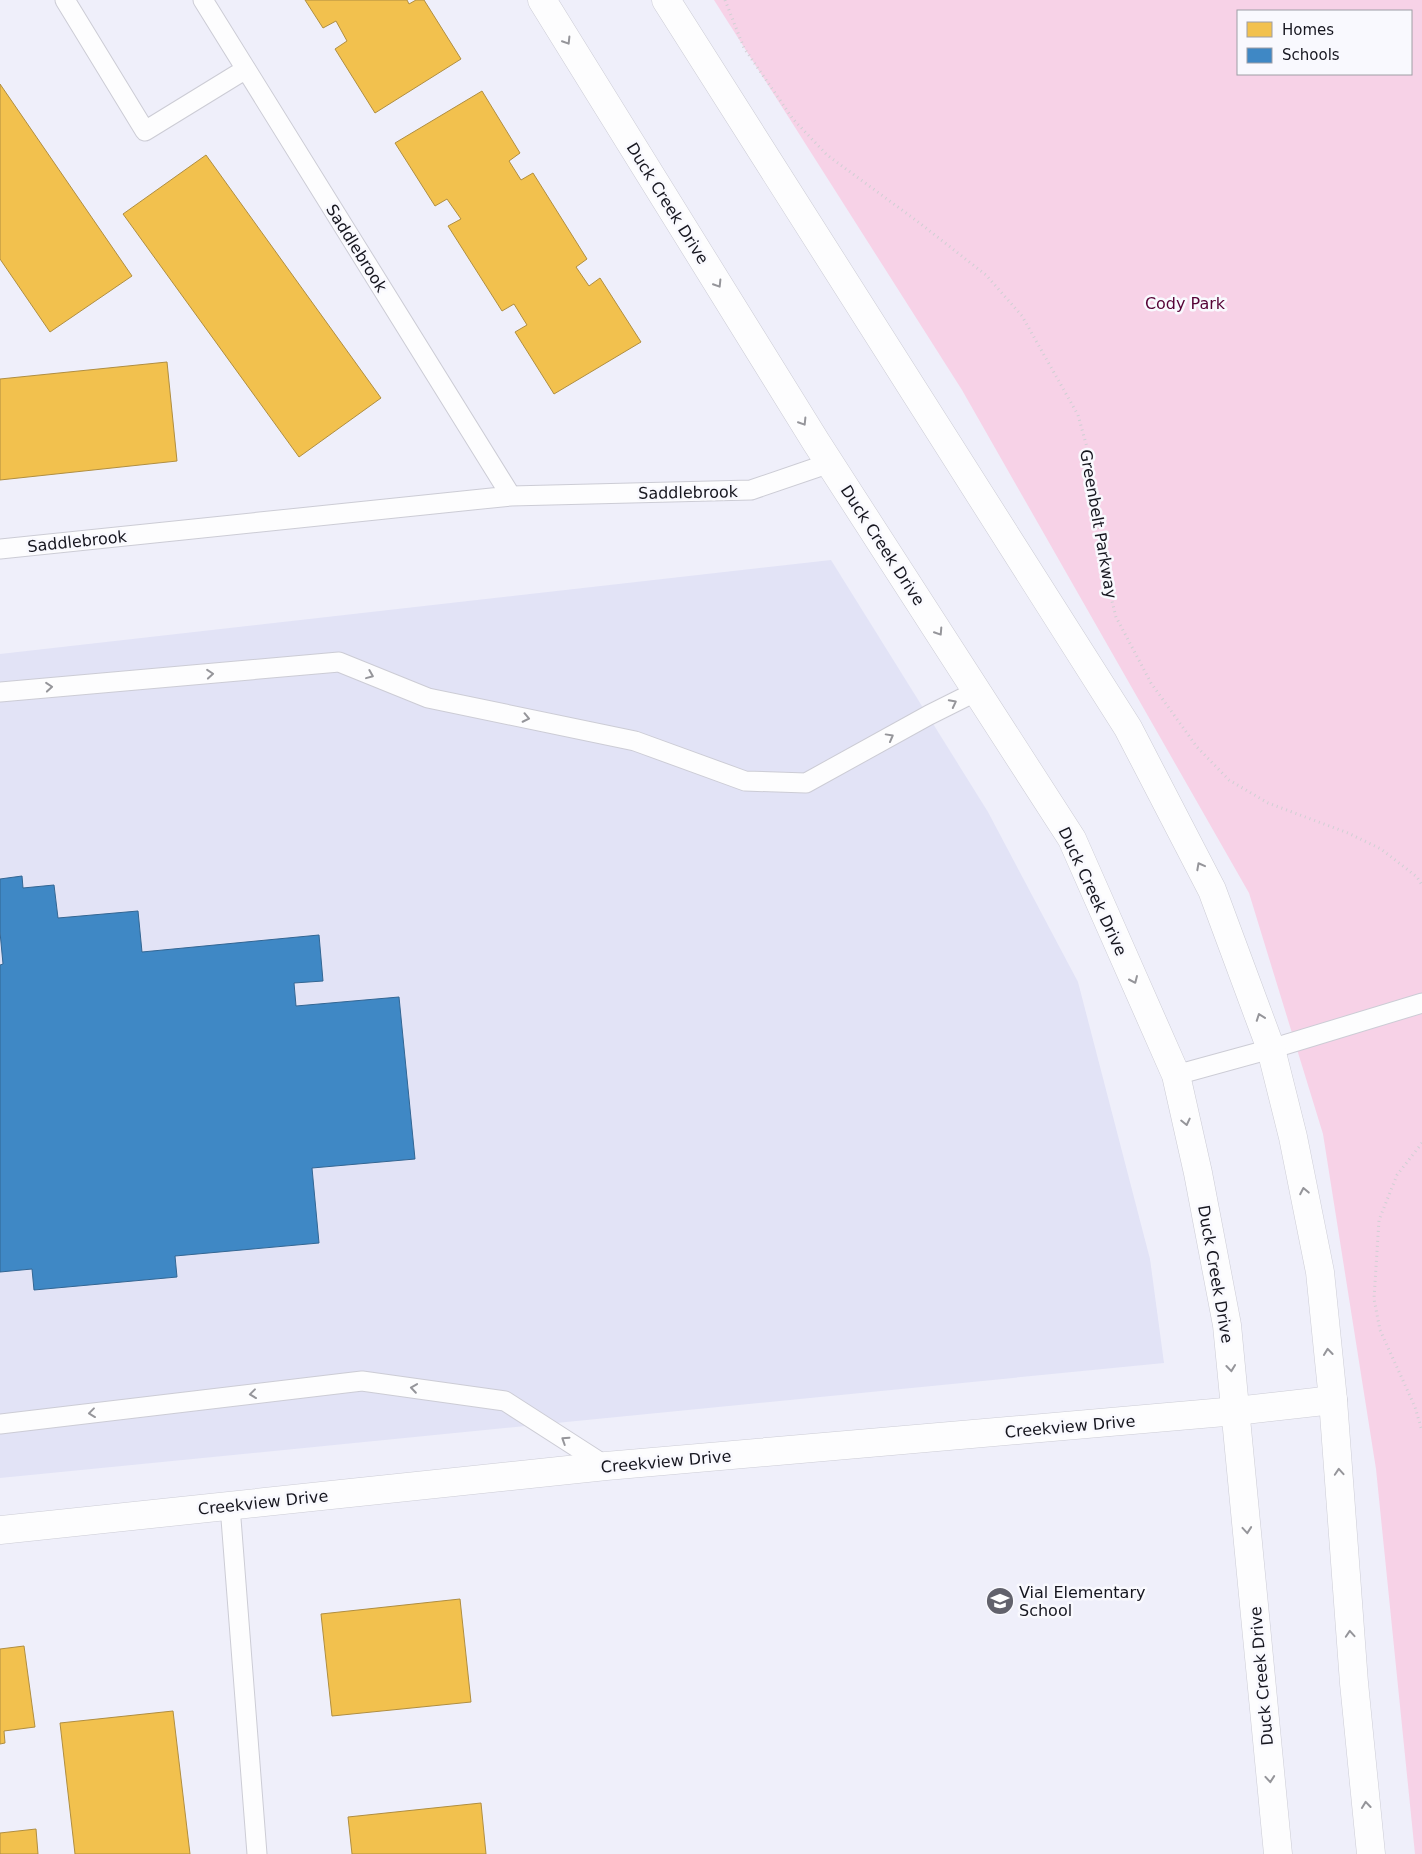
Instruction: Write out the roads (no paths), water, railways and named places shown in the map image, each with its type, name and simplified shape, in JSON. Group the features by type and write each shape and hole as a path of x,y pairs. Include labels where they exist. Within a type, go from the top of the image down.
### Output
{"main road":[{"name":"Duck Creek Drive","path":"542,0 830,463 1072,839 1176,1075 1198,1173 1227,1325 1278,1854"},
{"path":"666,0 1128,728 1212,890 1271,1049 1293,1137 1320,1272 1333,1400 1354,1683 1371,1854"},
{"name":"Creekview Drive","path":"0,1530 606,1466 1236,1411 1333,1400"}],"lane":[{"path":"65,0 145,131 246,69"},
{"name":"Saddlebrook","path":"203,0 511,496"},
{"name":"Saddlebrook","path":"0,549 511,496 751,490 830,463"},
{"path":"0,692 339,662 428,698 635,741 745,782 806,783 929,715 977,691"},
{"path":"1176,1075 1271,1049 1422,1003"},
{"path":"0,1424 362,1381 505,1401 606,1466"},
{"path":"230,1506 257,1854"}],"place":[{"name":"Vial Elementary School","path":"1000,1601"}],"park label":[{"name":"Cody Park","path":"1185,303"}]}
